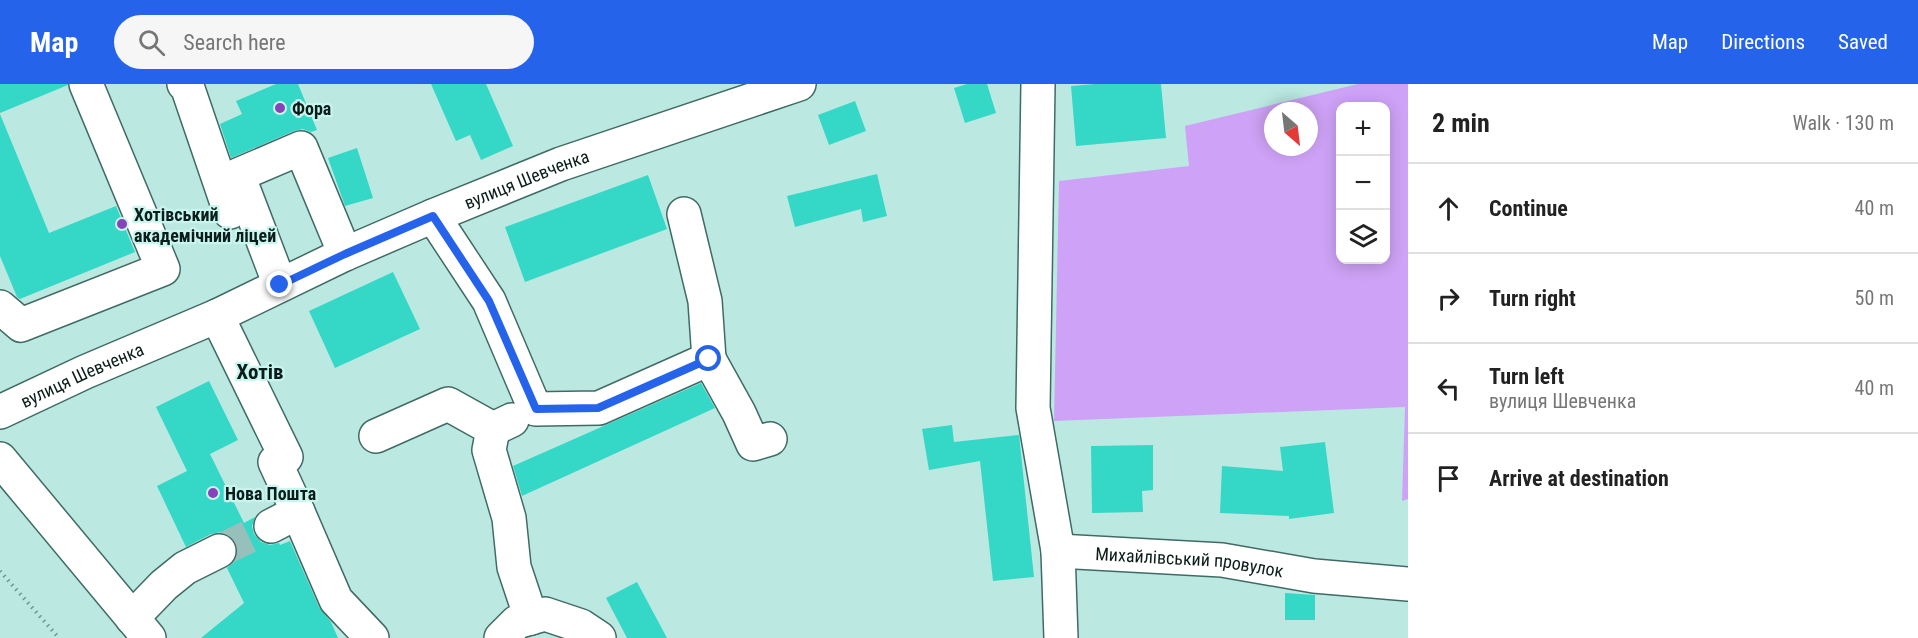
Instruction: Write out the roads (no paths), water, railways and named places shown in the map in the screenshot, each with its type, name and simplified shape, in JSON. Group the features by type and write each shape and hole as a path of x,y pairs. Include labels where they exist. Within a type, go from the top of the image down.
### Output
{"street":[{"path":"0,307 21,325 163,269 86,84"},
{"path":"184,84 187,86 269,290"},
{"name":"вулиця Шевченка","path":"0,412 85,372 217,316 345,254 433,216 561,164 799,84"},
{"path":"1038,84 1033,408 1058,551 1061,638"},
{"path":"269,290 238,175 301,147 345,254"},
{"path":"684,214 705,301 709,359 739,413 753,444 770,439"},
{"path":"433,216 489,301 536,409"},
{"path":"217,316 286,458 275,462 284,519 336,600 372,638"},
{"path":"493,429 536,409 598,408 709,359"},
{"path":"376,436 448,404 493,429"},
{"path":"493,429 489,450 509,518 514,567 531,618"},
{"path":"0,459 140,628 164,585 185,568 219,551"},
{"name":"Михайлівський провулок","path":"1058,551 1222,560 1314,576 1408,584"},
{"path":"501,638 518,622 545,614 581,626 599,638"}],"tunnel":[{"path":"219,551 271,526"}],"place":[{"name":"Фора","path":"280,108"},
{"name":"Хотівський академічний ліцей","path":"122,224"},
{"name":"Нова Пошта","path":"213,493"}],"district":[{"name":"Хотів","path":"260,372"}]}
